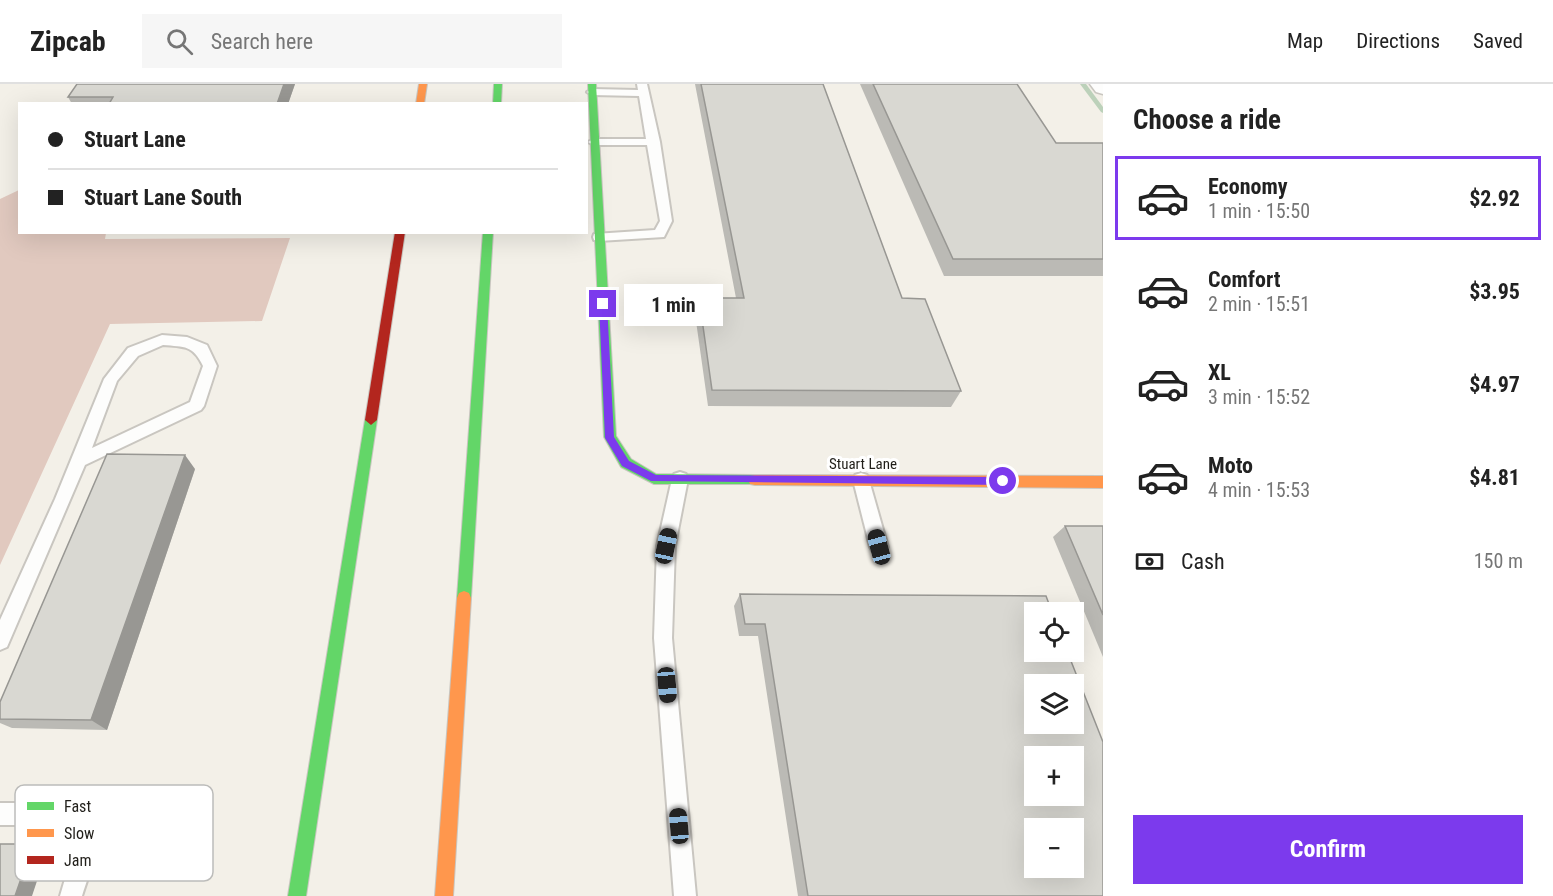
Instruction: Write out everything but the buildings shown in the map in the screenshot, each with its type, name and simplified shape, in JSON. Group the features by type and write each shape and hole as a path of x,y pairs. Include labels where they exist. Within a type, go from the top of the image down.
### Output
{"main road":[{"path":"420,102 423,84"},
{"path":"497,102 498,84"},
{"path":"592,88 599,237"},
{"path":"297,896 399,234"},
{"path":"444,896 488,234"},
{"name":"Stuart Lane","path":"599,237 610,438 626,463 654,479 1103,482"},
{"path":"285,896 306,841"}],"street":[{"path":"1100,84 1103,88"}],"lane":[{"path":"592,88 642,88 654,142 666,221 660,234 599,237"},
{"path":"594,142 654,142"},
{"path":"0,641 111,379 133,352 162,340 187,342 202,349 210,366 196,406 78,460"},
{"path":"680,479 666,546 663,638 685,896"},
{"path":"861,480 879,547"},
{"path":"71,896 75,881"}],"shaded area":[{"path":"18,190 18,234 106,234 105,239 290,238 262,321 110,324 0,565 0,199"}],"waterway":[{"path":"1083,84 1103,111"}],"traffic: fast":[{"path":"497,102 498,84"},
{"path":"592,84 610,437 626,463 654,479 755,480"},
{"path":"464,598 488,234"},
{"path":"297,896 371,420"}],"traffic: slow":[{"path":"420,102 423,84"},
{"path":"755,480 1103,482"},
{"path":"444,896 464,598"}],"traffic: jam":[{"path":"371,420 400,234"}],"route":[{"path":"603,304 610,438 626,463 654,479 1003,481"}]}
